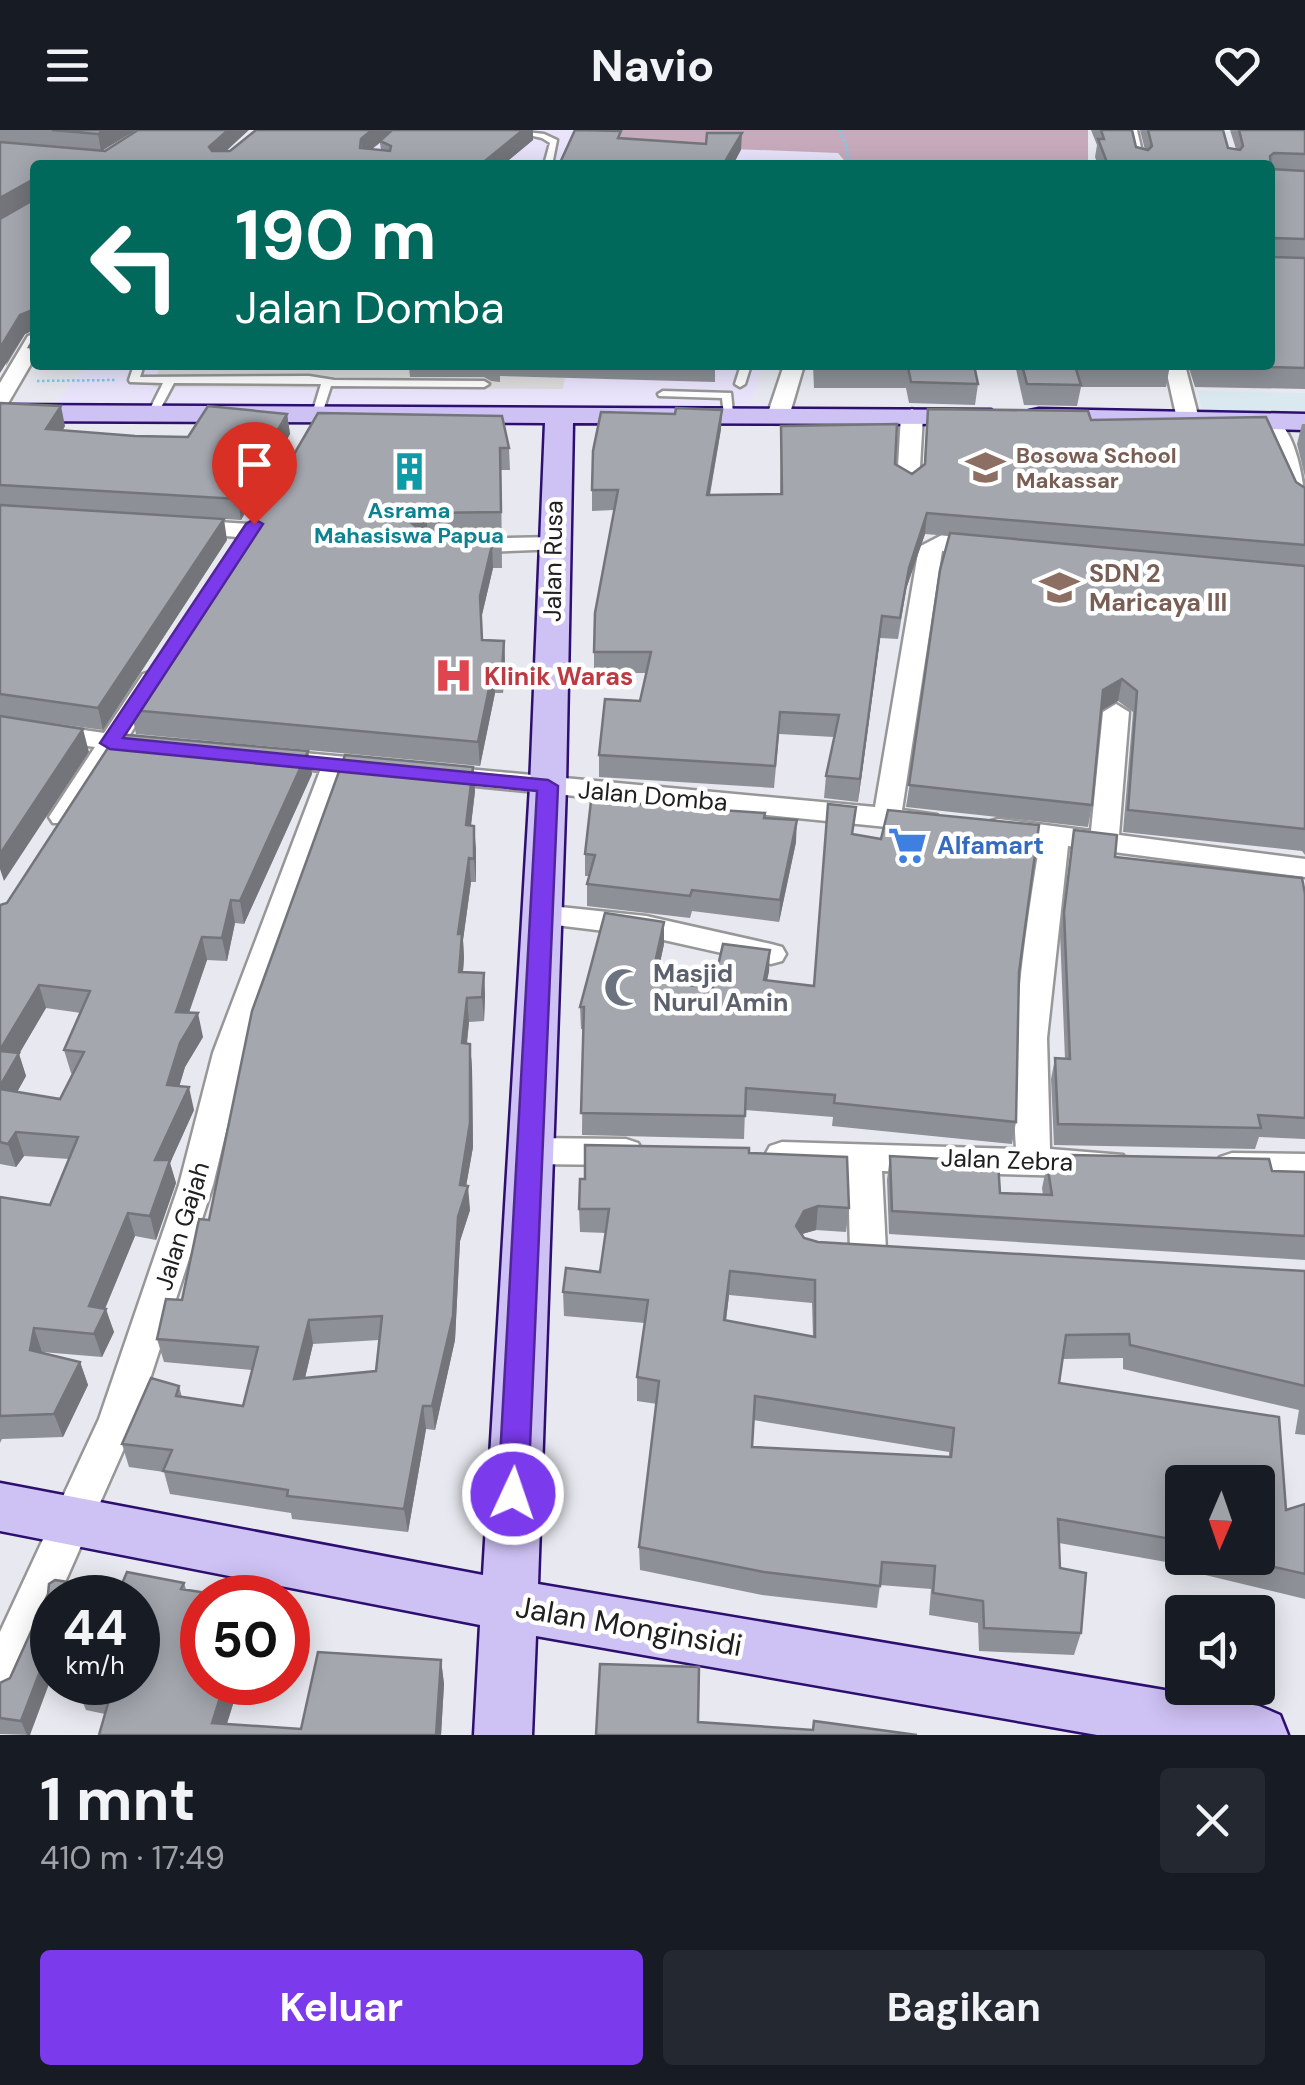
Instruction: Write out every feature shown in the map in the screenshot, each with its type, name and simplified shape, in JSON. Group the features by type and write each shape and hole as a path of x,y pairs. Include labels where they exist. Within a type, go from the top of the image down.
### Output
{"main road":[{"path":"0,413 153,413 317,420 778,413 1305,422"},
{"name":"Jalan Rusa","path":"503,1735 548,786 559,415"},
{"name":"Jalan Monginsidi","path":"0,1506 507,1605 1227,1732"}],"street":[{"path":"2,391 30,348"},
{"path":"778,413 792,370"},
{"path":"1176,370 1188,420"},
{"path":"908,484 912,416"},
{"path":"1270,422 1305,502"},
{"path":"232,556 264,508"},
{"path":"173,526 249,530"},
{"path":"888,818 922,590 934,542 1003,548"},
{"path":"428,546 554,544"},
{"path":"50,838 161,666"},
{"path":"1104,840 1116,712"},
{"path":"0,726 186,750"},
{"name":"Jalan Domba","path":"242,755 964,824 1305,868"},
{"name":"Jalan Gajah","path":"0,1679 118,1420 196,1186 229,1054 336,764"},
{"path":"1034,1160 1030,1050 1040,926 1055,835"},
{"path":"541,915 646,926 771,954"},
{"path":"529,1151 663,1152"},
{"name":"Jalan Zebra","path":"755,1154 1140,1164"},
{"path":"865,1156 850,1250 908,1253"},
{"path":"1196,1165 1305,1166"}],"lane":[{"path":"510,130 544,136 554,142 549,160"},
{"path":"1133,130 1140,160"},
{"path":"137,370 134,380 309,378 330,382 484,384"},
{"path":"309,378 312,370"},
{"path":"740,384 744,370"},
{"path":"153,413 170,380"},
{"path":"317,420 330,382"},
{"path":"663,394 727,395 728,413"}],"path":[{"path":"839,130 848,160"},
{"path":"2,391 134,380"}],"shaded area":[{"path":"349,130 596,130 631,145 838,153 837,160 315,160"},
{"path":"596,130 1088,130 1088,160 844,160 838,153 631,145 587,138"},
{"path":"83,370 664,370 655,405 51,408"},
{"path":"158,370 566,370 563,389 153,387"},
{"path":"665,370 762,370 752,400 740,405 656,405"},
{"path":"1198,391 1305,393 1305,411 1202,412"}],"building":[{"path":"52,130 104,130 98,134"},
{"path":"138,130 228,130 209,147 212,151 230,151 256,130 372,130 361,139 360,148 390,151 391,146 380,141 392,130 523,130 486,160 30,160 30,181 0,198 0,142 105,151"},
{"path":"575,130 621,131 618,138 706,144 707,133 742,133 726,160 561,160"},
{"path":"1101,130 1132,130 1136,147 1148,150 1152,146 1148,130 1223,130 1228,148 1240,150 1243,146 1239,130 1305,130 1305,154 1274,153 1270,160 1106,160 1098,139 1104,139"},
{"path":"1275,169 1305,171 1305,239 1275,238"},
{"path":"30,202 30,311 20,315 0,348 0,219"},
{"path":"1275,257 1305,258 1305,368 1275,367"},
{"path":"909,370 975,370 978,384 911,382"},
{"path":"1023,370 1076,370 1081,385 1027,384"},
{"path":"0,403 61,406 46,429 135,436 188,437 208,406 287,414 238,499 0,485"},
{"path":"676,408 722,410 707,495 782,494 781,426 897,424 895,464 912,474 925,464 928,409 1088,411 1091,420 1266,417 1296,482 1305,488 1305,545 927,513 909,568 900,618 882,616 860,779 826,776 839,715 780,712 775,766 599,755 605,699 640,701 651,652 594,652 595,613 618,490 592,490 593,451 601,412 675,414"},
{"path":"318,413 502,416 509,448 500,448 501,512 426,513 410,522 426,534 501,532 501,545 492,545 480,596 482,640 504,641 502,670 493,669 478,742 131,710 265,504"},
{"path":"0,505 224,519 98,708 0,694"},
{"path":"950,533 1305,566 1305,829 1128,810 1137,691 1122,679 1103,690 1092,805 909,785 940,570"},
{"path":"0,716 83,729 0,854"},
{"path":"117,734 308,751 240,901 231,900 222,938 202,937 176,1012 198,1013 180,1043 167,1085 189,1087 155,1160 170,1160 150,1216 128,1213 89,1306 106,1309 94,1334 34,1328 30,1350 80,1362 54,1414 0,1416 0,1197 50,1205 78,1137 16,1132 8,1144 0,1142 0,1089 60,1099 84,1052 64,1050 90,991 39,985 0,1050 0,905 7,903"},
{"path":"345,755 473,767 466,825 474,826 474,859 469,858 458,934 462,934 459,972 484,973 482,997 467,998 462,1043 470,1044 470,1123 460,1185 468,1186 458,1217 453,1316 432,1406 423,1406 404,1509 287,1496 288,1490 163,1471 172,1450 122,1444 151,1378 179,1386 176,1396 243,1406 258,1347 157,1339 166,1299 182,1300 199,1219 209,1220 252,1011","holes":["382,1316 376,1371 294,1379 309,1320"]},
{"path":"591,801 765,813 764,818 797,820 780,900 692,890 690,896 587,884 595,855 585,854"},
{"path":"828,804 856,807 852,834 881,839 888,810 1039,825 1019,972 1016,1122 834,1103 835,1095 746,1088 745,1116 581,1113 584,1007 580,1007 605,913 664,922 651,981 713,988 723,944 770,950 764,980 814,986"},
{"path":"1074,830 1117,835 1115,857 1302,878 1305,1118 1258,1115 1261,1128 1058,1124 1055,1058 1070,1059 1064,912"},
{"path":"0,1051 19,1053 0,1086"},
{"path":"585,1145 749,1148 749,1153 847,1157 849,1208 818,1206 804,1211 796,1226 804,1238 818,1242 1305,1271 1305,1386 1130,1345 1129,1334 1066,1335 1059,1383 1279,1417 1286,1510 1305,1504 1305,1574 1275,1567 1275,1465 1165,1465 1165,1538 1058,1519 1060,1568 1086,1573 1081,1633 984,1628 983,1601 933,1593 935,1566 882,1562 880,1586 764,1572 639,1547 659,1381 637,1377 648,1300 563,1292 566,1268 600,1272 609,1209 579,1209 580,1179 585,1179","holes":["730,1271 815,1280 815,1337 724,1320","755,1396 954,1428 951,1457 752,1447"]},
{"path":"1071,1155 1269,1159 1272,1171 1305,1172 1305,1236 892,1211 890,1156 998,1162 1000,1193 1052,1195 1047,1164 1070,1166"},
{"path":"160,1578 180,1582 180,1705 218,1705 212,1723 301,1729 306,1705 310,1705 318,1652 441,1660 436,1735 99,1735 108,1705 160,1705"},
{"path":"30,1634 30,1697 21,1721 0,1718 0,1683 10,1678"},
{"path":"600,1664 699,1667 698,1722 813,1730 814,1721 917,1735 596,1735"}],"place":[{"name":"Bosowa School Makassar","path":"986,468"},
{"name":"Asrama Mahasiswa Papua","path":"409,471"},
{"name":"SDN 2 Maricaya III","path":"1059,587"},
{"name":"Klinik Waras","path":"454,676"},
{"name":"Alfamart","path":"907,845"},
{"name":"Masjid Nurul Amin","path":"623,987"}],"route":[{"path":"254,524 110,743 548,786 513,1494"}]}
